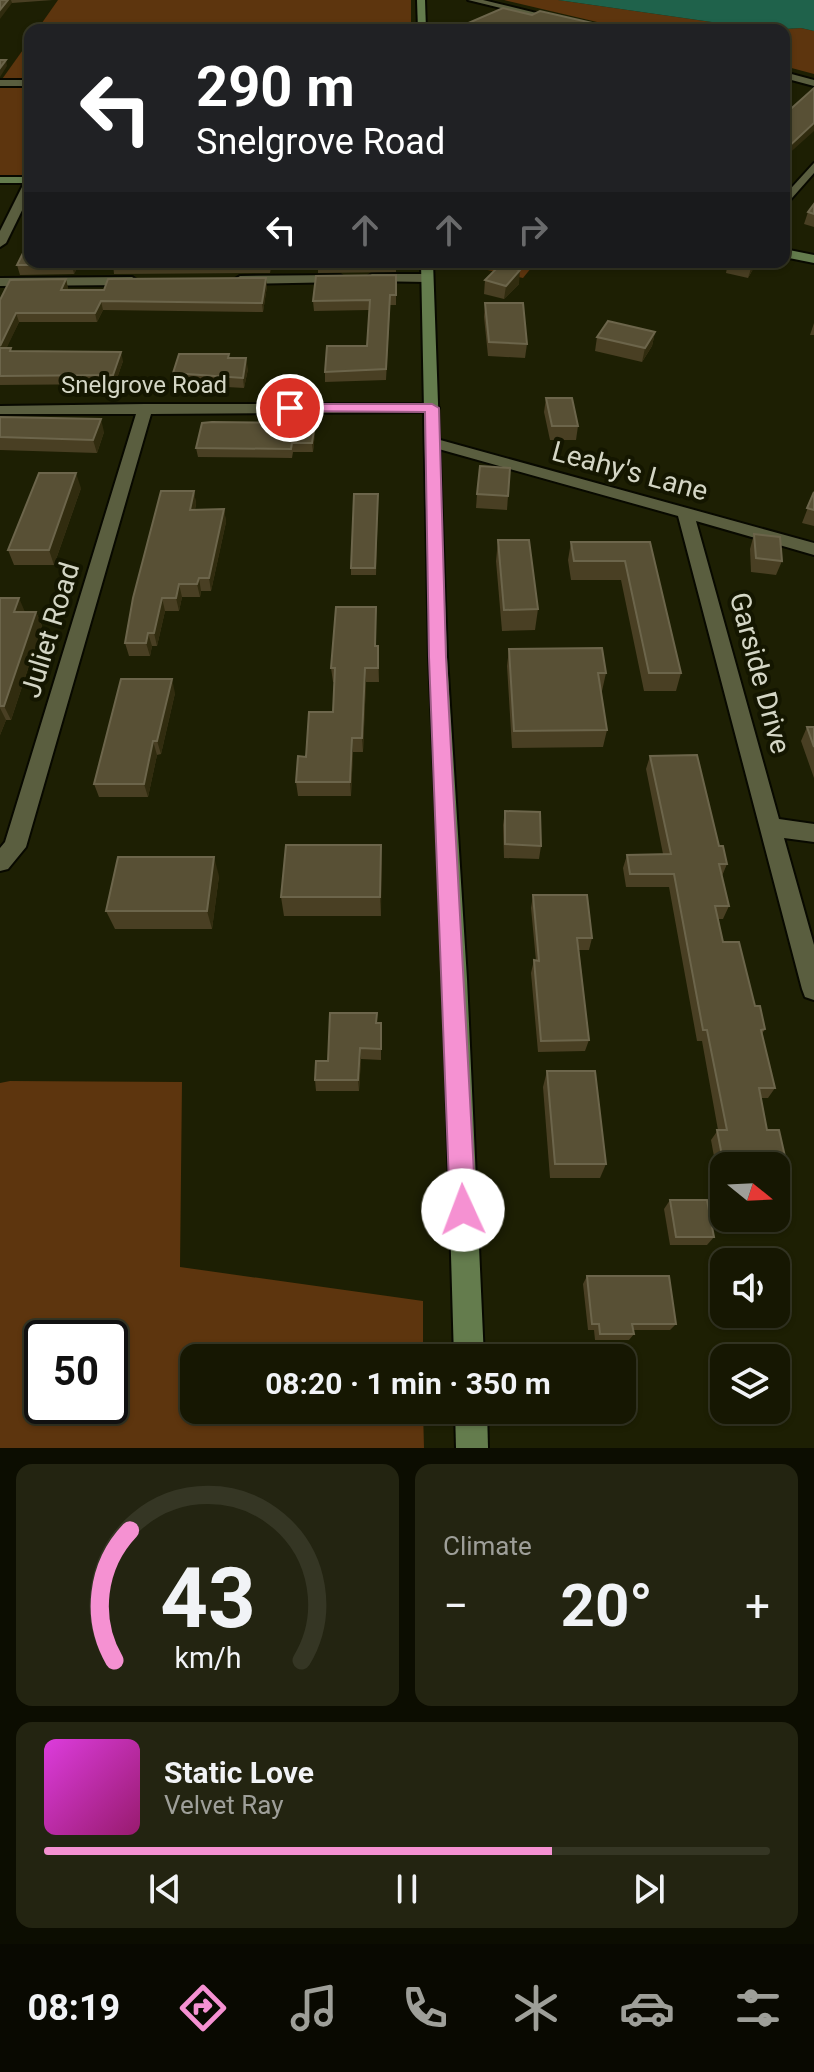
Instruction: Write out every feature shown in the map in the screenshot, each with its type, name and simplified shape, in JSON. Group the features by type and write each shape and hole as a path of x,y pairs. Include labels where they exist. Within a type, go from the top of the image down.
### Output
{"main road":[{"path":"421,0 422,24"},
{"path":"0,180 24,182"},
{"path":"790,254 814,259"},
{"path":"427,270 438,657 455,979 468,1344"},
{"path":"471,1424 472,1448"}],"street":[{"path":"472,0 576,24"},
{"path":"790,77 814,83"},
{"path":"0,83 24,83"},
{"path":"790,196 814,166"},
{"path":"0,243 24,194"},
{"path":"364,279 427,270"},
{"path":"221,280 348,279"},
{"path":"0,282 142,281"},
{"name":"Juliet Road","path":"0,862 15,847 145,408"},
{"name":"Snelgrove Road","path":"0,410 432,408"},
{"name":"Leahy's Lane","path":"433,443 814,549"},
{"name":"Garside Drive","path":"685,513 814,989"},
{"path":"772,827 814,833"}],"shaded area":[{"path":"58,0 411,0 411,24 41,24"},
{"path":"504,0 558,0 726,24 606,24"},
{"path":"558,0 814,0 814,31 790,29 790,24 726,24"},
{"path":"790,29 814,31 814,74 790,68"},
{"path":"24,48 24,175 0,176 0,82"},
{"path":"478,268 531,268 523,278"},
{"path":"182,1082 180,1267 423,1301 423,1344 180,1344 180,1424 423,1424 424,1448 0,1448 0,1083"}],"building":[{"path":"503,8 532,15 540,11 597,24 466,24"},
{"path":"814,88 814,123 790,145 790,110"},
{"path":"24,251 24,265 17,265"},
{"path":"497,268 520,270 506,286 485,280"},
{"path":"396,275 396,295 390,295 386,369 325,372 327,346 367,346 370,300 313,301 316,276"},
{"path":"266,278 262,303 101,301 95,313 16,313 0,346 0,300 10,280 66,279 61,290 104,290 108,279"},
{"path":"485,303 523,303 527,344 489,342"},
{"path":"608,321 655,332 645,348 597,337"},
{"path":"0,348 11,348 10,351 121,352 113,375 0,376"},
{"path":"179,354 229,354 228,358 246,358 243,378 173,373"},
{"path":"546,398 572,398 578,426 552,426"},
{"path":"0,417 101,419 93,440 0,437"},
{"path":"202,423 315,423 312,443 292,443 291,449 196,448"},
{"path":"480,466 510,468 508,496 477,494"},
{"path":"39,473 76,473 49,550 8,550"},
{"path":"161,491 194,491 190,510 224,509 209,578 199,578 197,584 179,584 176,598 162,598 154,633 148,633 146,643 125,643 133,598"},
{"path":"814,492 814,510 807,508"},
{"path":"354,494 378,494 375,568 351,568"},
{"path":"754,534 780,537 782,561 756,558"},
{"path":"498,540 529,540 538,609 504,610"},
{"path":"571,542 650,542 681,673 649,673 625,561 574,561"},
{"path":"0,598 19,598 14,612 36,612 4,706 0,706"},
{"path":"336,607 376,607 378,668 365,668 362,738 352,738 350,782 296,782 298,756 306,757 309,712 333,712 335,668 331,668"},
{"path":"602,648 606,673 598,673 607,730 514,731 509,649"},
{"path":"121,679 172,679 144,784 94,784"},
{"path":"807,727 814,727 814,747"},
{"path":"697,755 719,846 723,846 727,864 719,864 729,906 715,906 723,942 739,942 755,1006 760,1006 765,1029 761,1030 775,1088 759,1088 767,1130 779,1130 784,1152 721,1152 717,1130 727,1130 707,1030 703,1030 674,874 630,874 627,855 671,854 650,756"},
{"path":"505,811 540,812 541,846 505,844"},
{"path":"286,845 381,845 380,897 281,897"},
{"path":"118,857 214,857 207,911 106,911"},
{"path":"533,895 587,895 592,938 577,938 589,1040 541,1041 534,960 539,961"},
{"path":"330,1013 377,1013 376,1023 381,1023 381,1049 360,1048 358,1080 315,1080 316,1061 328,1061"},
{"path":"547,1071 595,1071 606,1164 555,1164"},
{"path":"670,1200 707,1200 710,1232 714,1237 676,1237"},
{"path":"587,1276 669,1276 676,1324 632,1324 634,1334 600,1334 599,1324 592,1324"}],"route":[{"path":"290,408 432,408 438,657 455,979 463,1210"}]}
